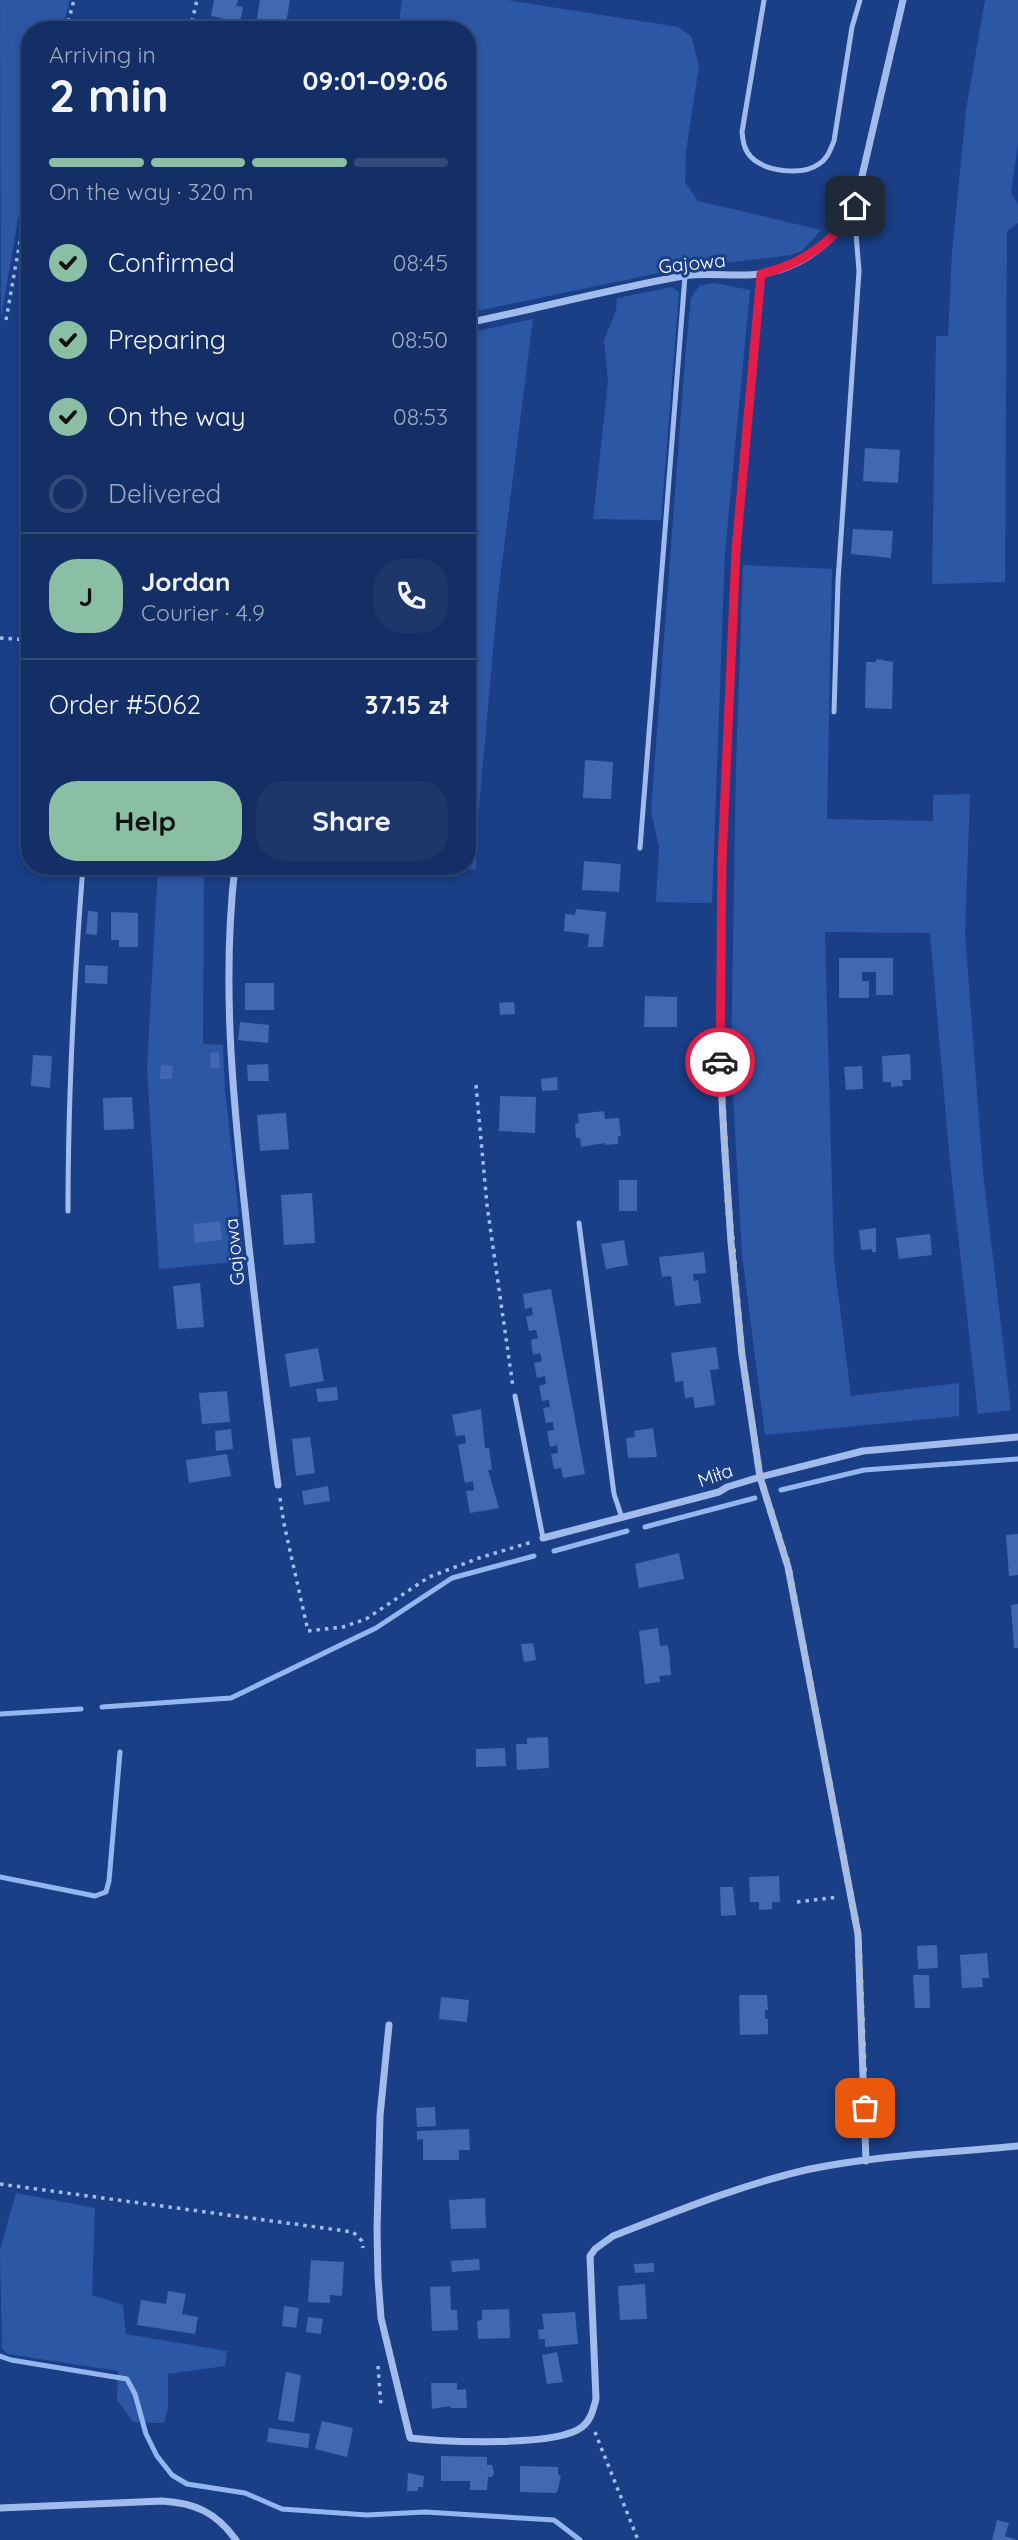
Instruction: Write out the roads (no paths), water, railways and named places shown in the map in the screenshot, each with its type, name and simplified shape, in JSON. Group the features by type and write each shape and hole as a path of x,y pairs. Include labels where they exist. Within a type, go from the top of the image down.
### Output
{"street":[{"name":"Gajowa","path":"476,322 685,276 761,274 790,265 822,248 847,220 855,206 903,0"},
{"path":"761,274 736,550 722,861 720,1064 731,1242 742,1355 760,1477 788,1566 858,1934 866,2161"},
{"name":"Gajowa","path":"234,875 230,910 229,1041 259,1341 278,1485"},
{"name":"Miła","path":"543,1538 863,1451 1018,1437"},
{"path":"389,2025 380,2116 378,2278 381,2318 410,2438 454,2443 563,2437 580,2429 590,2419 596,2399 590,2256 613,2236 741,2188 811,2169 1018,2146"},
{"path":"0,2508 187,2502 207,2512 227,2527 236,2540"}],"lane":[{"path":"764,0 742,132 743,144 750,156 761,164 801,172 819,164 829,154 834,141 852,27 860,0"},
{"path":"834,712 839,568 859,271 856,234 847,220"},
{"path":"640,848 685,276"},
{"path":"68,1211 68,1125 81,875"},
{"path":"579,1223 614,1494 622,1518"},
{"path":"515,1396 543,1538"}],"waterway":[{"path":"781,1490 864,1470 1018,1459"},
{"path":"645,1527 755,1498"},
{"path":"554,1551 627,1531"},
{"path":"102,1707 231,1698 376,1628 452,1578 534,1556"},
{"path":"0,1714 81,1709"},
{"path":"0,1877 95,1896 106,1892 120,1752"},
{"path":"0,2356 127,2379 135,2394 146,2434 157,2456 172,2475 187,2484 245,2493 282,2509 367,2515 425,2512 554,2520 580,2540"}]}
